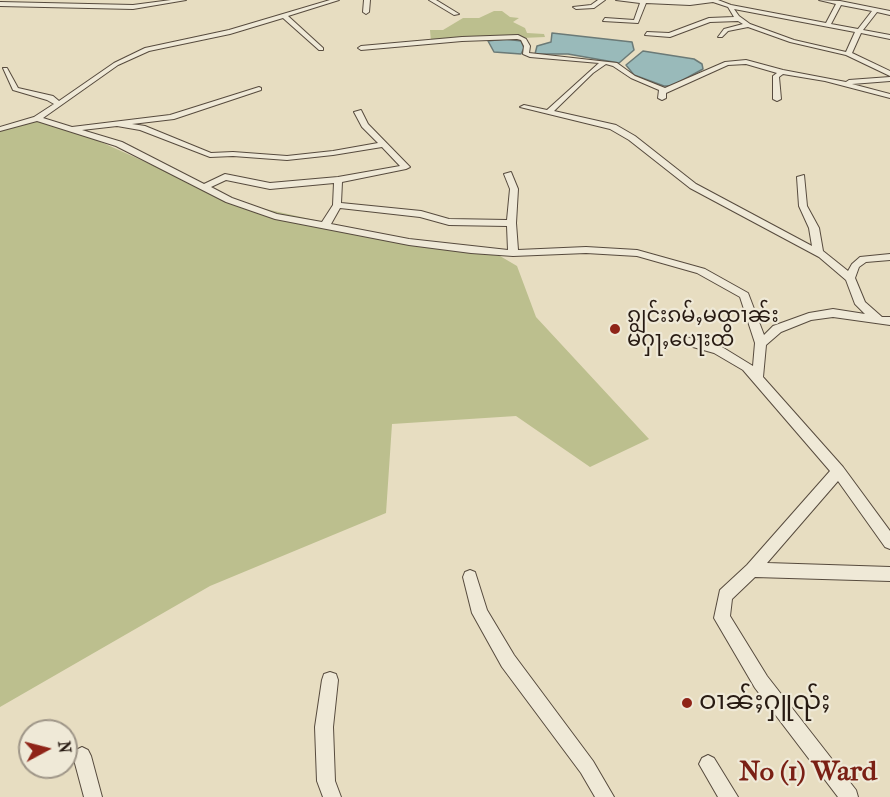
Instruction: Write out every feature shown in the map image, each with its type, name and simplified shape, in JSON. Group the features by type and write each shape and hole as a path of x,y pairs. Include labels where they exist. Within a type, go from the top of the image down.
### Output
{"street":[{"path":"0,4 133,8 183,0"},
{"path":"0,130 37,119 116,64 147,49 230,32 336,0"},
{"path":"366,12 367,0"},
{"path":"432,0 456,14"},
{"path":"576,7 592,7 602,0"},
{"path":"619,0 643,2 711,0 730,6 890,37"},
{"path":"822,0 890,13"},
{"path":"605,20 636,22 643,2"},
{"path":"828,24 840,3"},
{"path":"730,6 748,25 792,41 848,54 890,74"},
{"path":"848,54 859,30 876,10"},
{"path":"283,15 321,49"},
{"path":"647,34 670,35 709,20 740,19"},
{"path":"720,36 726,30 748,25"},
{"path":"361,48 462,39 518,37 523,39 527,46 526,54 615,64 663,94 727,63 746,62 890,96"},
{"path":"550,111 591,72 605,62"},
{"path":"5,69 15,89 50,98 57,103"},
{"path":"777,99 776,76 782,72"},
{"path":"842,83 890,79"},
{"path":"69,130 171,117 259,89"},
{"path":"524,107 613,127 632,138 693,186 818,253 849,278 860,304 885,320"},
{"path":"202,188 225,177 270,186 338,180 404,169 405,165 365,125 358,112"},
{"path":"37,119 119,144 202,188 274,216 326,224 409,242 513,253 586,250 637,253 701,271 744,295 761,343 757,378"},
{"path":"119,124 142,128 210,155 233,154 287,158 383,144"},
{"path":"508,174 514,189 513,253"},
{"path":"801,177 803,206 814,228 818,253"},
{"path":"326,224 337,205 338,180"},
{"path":"337,205 421,214 448,222 512,223"},
{"path":"849,278 855,266 863,259 890,257"},
{"path":"761,343 777,329 809,317 833,313 885,320"},
{"path":"683,340 718,350 747,368 838,471 890,542"},
{"path":"838,471 752,570 725,595 722,618 761,682 849,797"},
{"path":"752,570 890,574"},
{"path":"470,577 480,613 508,661 587,767 605,797"},
{"path":"330,680 324,728 326,781 332,797"},
{"path":"82,756 93,797"},
{"path":"708,764 729,797"}],"green space":[{"path":"494,11 502,11 510,17 519,18 513,22 525,28 527,33 544,34 545,37 431,42 430,30 443,30 463,18 479,18"},
{"path":"35,117 70,128 234,202 431,246 500,256 517,266 536,317 649,439 590,467 516,416 392,424 386,513 210,586 0,707 0,129"}],"water":[{"path":"552,33 632,42 634,50 619,63 568,54 535,54 537,46 551,42"},
{"path":"505,39 521,41 524,48 521,54 494,52 488,41"},
{"path":"643,51 694,59 702,64 703,69 672,86 664,86 634,75 626,65"}],"place":[{"name":"ၵျွင်းၵမ်ႇမထၢၼ်း မႁႃႇပေႃးထိ","path":"615,329"},
{"name":"ဝၢၼ်ႈႁူၺ်ႈ","path":"687,703"}],"district":[{"name":"No (1) Ward","path":"808,773"}]}
